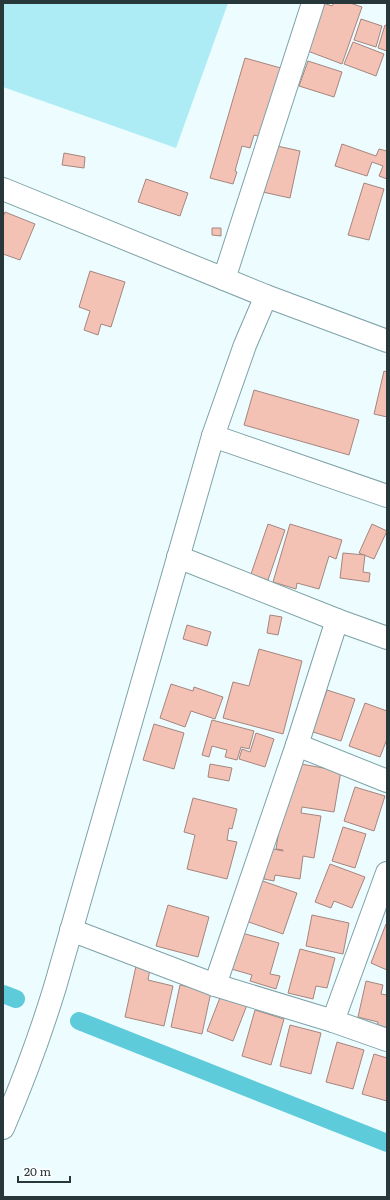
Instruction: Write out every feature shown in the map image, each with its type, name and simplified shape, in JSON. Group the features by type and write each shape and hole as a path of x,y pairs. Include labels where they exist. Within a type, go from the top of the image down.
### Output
{"street":[{"path":"224,279 313,3"},
{"path":"3,189 266,296 387,341"},
{"path":"3,1128 42,1031 213,436 245,345 266,296"},
{"path":"213,436 387,496"},
{"path":"178,557 336,620 387,638"},
{"path":"215,986 297,745 336,620"},
{"path":"297,745 387,780"},
{"path":"333,1022 382,901 387,873"},
{"path":"71,930 215,986 387,1040"}],"shaded area":[{"path":"3,3 228,3 176,148 3,87"}],"building":[{"path":"323,3 332,6 334,3 350,3 362,7 342,64 305,50"},
{"path":"361,19 382,26 376,47 354,40"},
{"path":"385,25 387,26 387,51 378,48"},
{"path":"353,42 384,54 376,76 344,64"},
{"path":"245,58 288,70 262,137 254,135 250,148 242,146 233,184 210,178"},
{"path":"308,61 342,72 334,97 299,86"},
{"path":"268,144 300,151 290,198 258,191"},
{"path":"342,144 376,156 379,149 387,151 387,179 379,176 383,166 372,162 367,176 335,166"},
{"path":"64,153 85,157 84,168 62,165"},
{"path":"146,179 188,193 180,216 138,202"},
{"path":"364,183 384,189 369,240 348,235"},
{"path":"5,212 35,224 20,260 3,254 3,217"},
{"path":"212,228 221,228 221,236 212,235"},
{"path":"90,271 125,282 111,327 101,324 98,335 84,330 90,311 79,307"},
{"path":"384,371 387,372 387,417 374,414"},
{"path":"254,390 359,420 349,455 244,425"},
{"path":"268,524 285,530 268,580 251,574"},
{"path":"290,524 342,540 336,559 329,556 319,589 297,583 296,589 273,582"},
{"path":"372,524 387,531 374,559 359,553"},
{"path":"343,553 365,555 363,572 370,573 369,582 340,578"},
{"path":"270,615 282,617 278,635 267,633"},
{"path":"187,625 211,632 207,646 183,639"},
{"path":"259,649 302,661 283,734 223,718 233,682 249,686"},
{"path":"171,684 193,691 194,687 223,697 215,719 191,711 185,727 160,718"},
{"path":"327,690 355,699 341,741 307,730 315,705 321,707"},
{"path":"365,703 387,711 387,739 380,757 349,746"},
{"path":"212,720 254,731 249,749 241,747 237,760 225,757 227,750 212,746 209,757 202,755"},
{"path":"154,724 184,733 174,769 143,760"},
{"path":"256,733 274,739 265,767 239,759 242,749 250,752"},
{"path":"290,762 329,769 342,765 334,812 302,807 301,813 321,816 314,858 303,856 300,879 275,875 274,881 264,879 269,848 283,851 276,849"},
{"path":"210,764 232,768 229,781 208,777"},
{"path":"355,787 385,796 374,831 344,821"},
{"path":"193,798 237,809 232,829 229,828 227,840 237,842 227,879 187,869 195,835 184,832"},
{"path":"343,827 366,834 355,868 332,861"},
{"path":"330,864 365,877 352,908 334,901 331,908 315,902"},
{"path":"257,879 297,893 283,934 243,920"},
{"path":"168,905 209,917 198,957 156,946"},
{"path":"312,915 349,923 343,954 306,946"},
{"path":"387,924 387,970 371,963"},
{"path":"238,932 279,943 270,974 280,976 276,989 250,981 252,975 228,968"},
{"path":"300,949 335,958 327,988 316,986 313,999 288,993"},
{"path":"136,966 150,969 148,980 173,986 164,1026 125,1017"},
{"path":"366,981 383,985 381,994 387,995 387,1031 377,1029 378,1022 358,1017"},
{"path":"180,985 211,992 202,1034 171,1027"},
{"path":"221,995 247,1005 233,1041 207,1031"},
{"path":"255,1010 284,1019 271,1065 242,1056"},
{"path":"290,1025 321,1033 311,1074 280,1066"},
{"path":"337,1042 364,1050 353,1089 326,1082"},
{"path":"374,1054 387,1058 387,1101 362,1094"}],"waterway":[{"path":"3,994 16,999"},
{"path":"79,1021 387,1143"}]}
